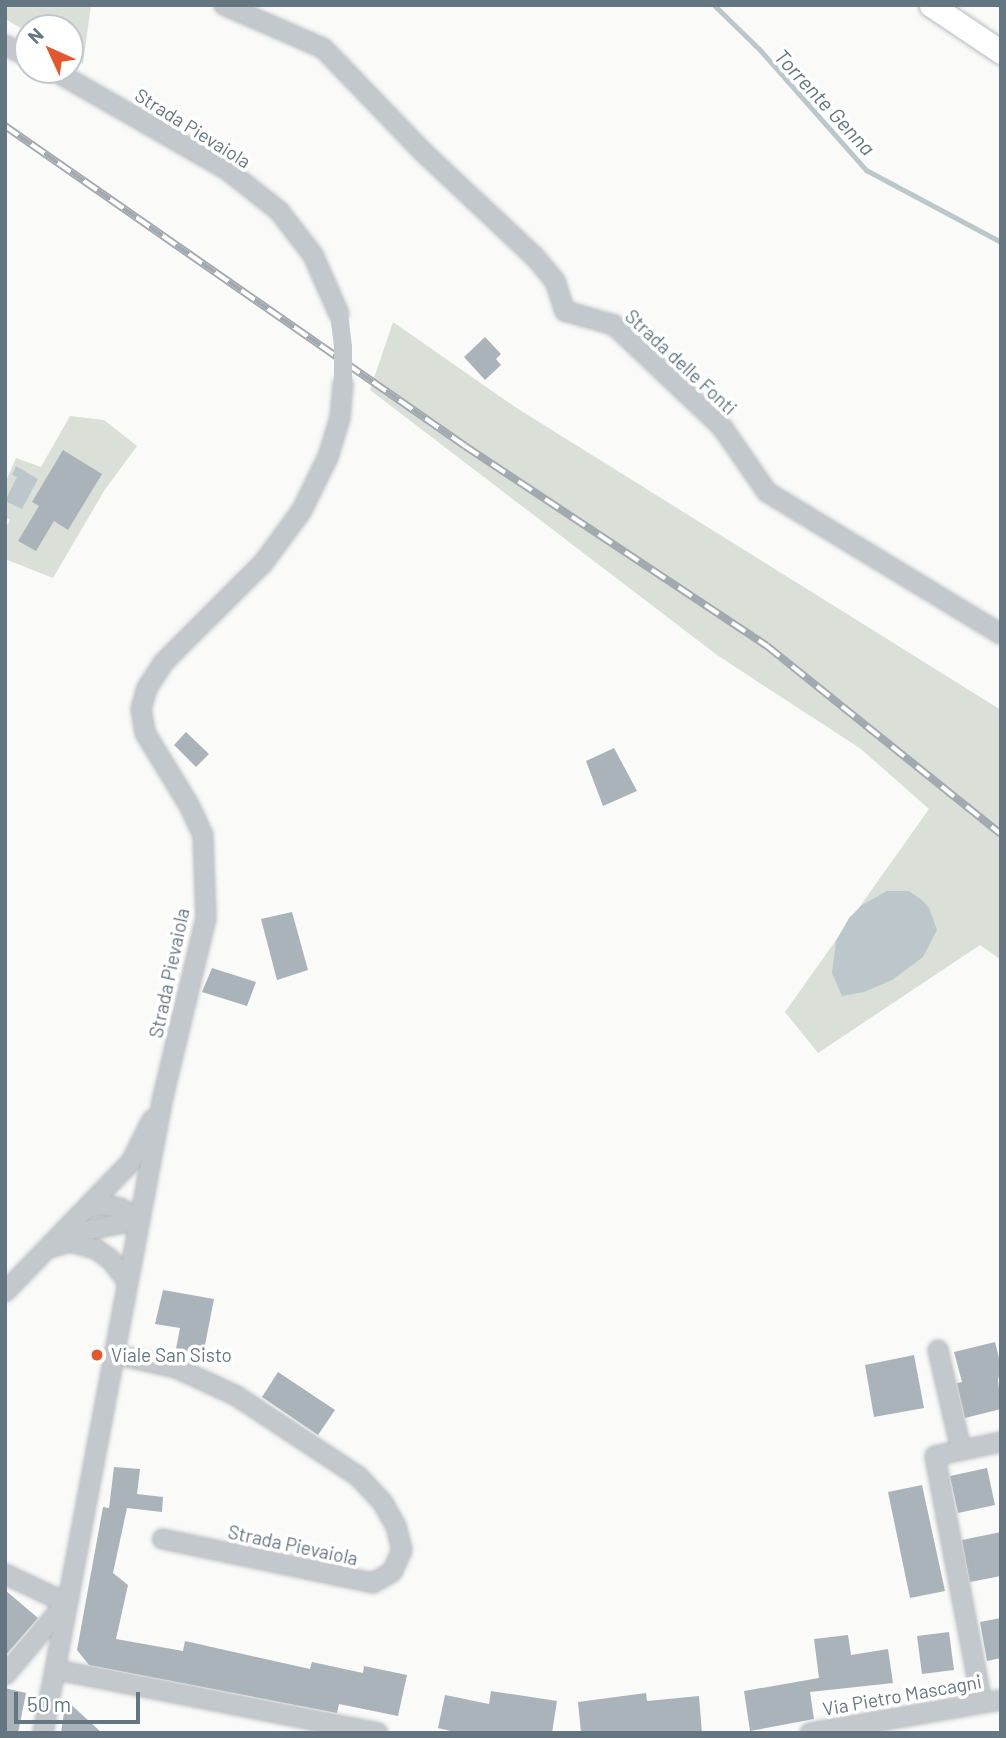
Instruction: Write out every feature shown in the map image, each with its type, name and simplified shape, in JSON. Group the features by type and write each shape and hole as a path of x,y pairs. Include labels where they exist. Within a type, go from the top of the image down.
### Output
{"main road":[{"path":"931,5 1001,52"}],"street":[{"name":"Strada delle Fonti","path":"224,5 323,48 422,151 534,256 555,281 565,311 614,325 722,427 767,492 1001,634"},
{"name":"Strada Pievaiola","path":"77,84 226,169 279,211 313,255 339,314 344,348 340,418 328,457 302,510 264,562 163,663 147,688 141,709 145,733 189,804 203,835 206,919 163,1097 113,1354 176,1368 235,1395 358,1476 383,1503 396,1525 402,1550 392,1572 373,1583 163,1539"},
{"path":"5,1292 51,1248 131,1161 163,1097"},
{"path":"88,1208 102,1205 120,1208 139,1220"},
{"path":"51,1248 70,1242 84,1231 139,1220"},
{"path":"70,1242 96,1249 110,1259 127,1281"},
{"path":"938,1350 961,1450"},
{"path":"43,1733 57,1670 66,1603 113,1354"},
{"path":"982,1703 935,1456 1001,1441"},
{"path":"5,1574 66,1603"},
{"path":"5,1675 66,1603"},
{"path":"57,1670 378,1733"},
{"name":"Via Pietro Mascagni","path":"810,1733 892,1726 1001,1700"}],"shaded area":[{"path":"5,5 91,5 84,57 84,14 14,14 14,24 5,19"},
{"path":"393,322 515,407 1001,710 1001,960 980,945 818,1053 785,1012 929,809 861,749 717,655 370,390"},
{"path":"70,416 104,420 137,446 104,491 53,578 5,559 5,529 10,520 5,517 5,483 16,458 41,467"},
{"path":"16,466 38,479 22,509 5,501 17,477 12,475"},
{"path":"887,891 909,891 922,900 929,908 937,930 923,957 892,980 864,992 842,996 832,973 836,941 849,918 862,905"}],"building":[{"path":"485,337 501,354 496,359 501,365 485,380 464,357"},
{"path":"63,450 102,474 68,530 54,521 36,551 18,541 39,506 32,502"},
{"path":"186,732 209,754 196,767 174,745"},
{"path":"614,748 637,791 603,806 586,761"},
{"path":"292,912 308,970 277,980 261,919"},
{"path":"212,968 256,982 247,1006 202,992"},
{"path":"163,1290 214,1299 203,1355 176,1349 180,1328 155,1324"},
{"path":"995,1342 1001,1366 998,1380 1001,1409 965,1418 957,1383 962,1382 954,1352"},
{"path":"914,1355 924,1408 874,1417 865,1365"},
{"path":"278,1372 335,1410 318,1435 262,1397"},
{"path":"114,1467 140,1469 137,1494 163,1497 162,1512 127,1508 113,1573 128,1585 116,1639 183,1651 185,1641 310,1669 312,1662 363,1673 364,1666 407,1675 398,1716 339,1704 337,1713 89,1665 77,1650 103,1507 109,1508"},
{"path":"987,1468 995,1505 958,1513 950,1476"},
{"path":"922,1485 945,1591 910,1598 888,1492"},
{"path":"1001,1532 1001,1576 970,1582 962,1540"},
{"path":"5,1590 38,1618 5,1656"},
{"path":"1001,1618 1001,1658 987,1661 980,1622"},
{"path":"949,1632 954,1670 922,1674 917,1636"},
{"path":"848,1635 851,1655 888,1649 893,1683 810,1692 814,1719 750,1731 744,1691 819,1678 814,1639"},
{"path":"5,1688 26,1693 18,1733 5,1733"},
{"path":"491,1691 557,1701 552,1733 459,1733 438,1728 445,1695 489,1704"},
{"path":"646,1693 647,1701 699,1696 702,1733 581,1733 578,1702"},
{"path":"66,1700 102,1733 61,1733"}],"waterway":[{"name":"Torrente Genna","path":"714,5 759,49 866,170 1001,242"}],"railway":[{"path":"5,126 465,446 767,646 1001,834"}],"place":[{"name":"Viale San Sisto","path":"97,1355"}]}
